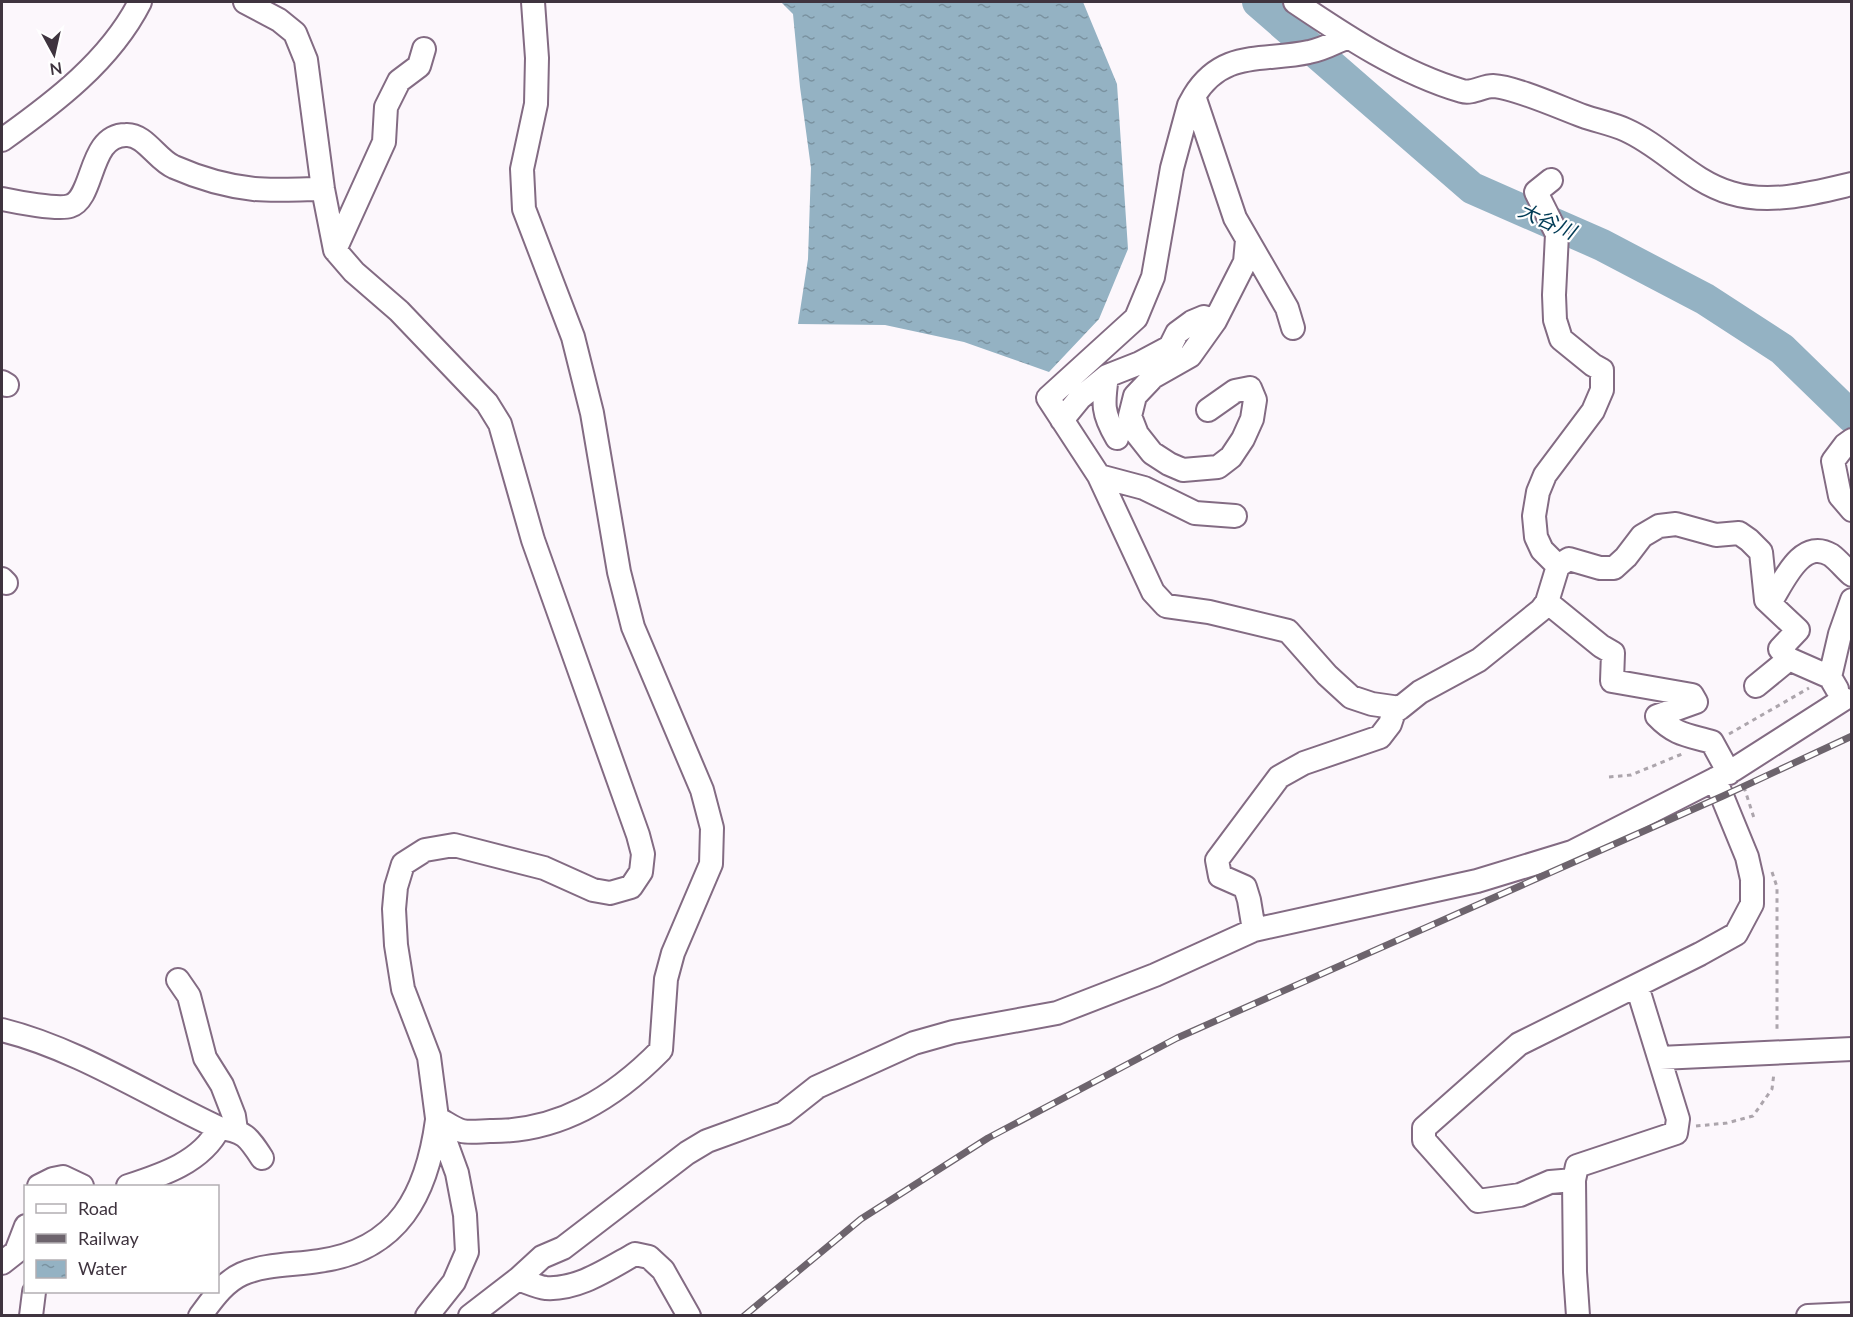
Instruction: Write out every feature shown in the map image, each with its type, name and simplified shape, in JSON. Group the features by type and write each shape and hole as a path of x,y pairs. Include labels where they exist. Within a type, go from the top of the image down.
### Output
{"street":[{"path":"2,140 69,88 97,61 140,2"},
{"path":"245,2 275,11 295,33 306,60 323,189 335,250 354,272 399,311 487,403 500,424 533,540 643,854 641,872 631,887 610,892 593,890 544,868 454,845 425,850 403,864 396,887 393,909 403,989 429,1057 437,1118 457,1173 465,1215 467,1252 454,1282 427,1316"},
{"path":"437,1118 462,1131 507,1131 548,1125 588,1107 637,1075 661,1050 666,979 673,953 711,864 712,828 702,790 633,627 619,572 592,413 573,337 524,208 522,169 536,104 537,58 533,2"},
{"path":"1294,2 1348,37 1419,76 1466,92 1492,86 1518,92 1625,129 1648,141 1707,184 1732,194 1763,198 1811,194 1851,184"},
{"path":"1348,37 1311,52 1243,59 1230,63 1209,76 1189,105 1172,168 1153,277 1141,308 1136,318 1048,398 1099,476 1153,592 1166,606 1209,612 1288,631 1327,675 1351,697 1372,704 1400,708"},
{"path":"335,250 384,142 386,107 399,81 418,66 424,48"},
{"path":"1194,96 1235,218 1287,308 1293,328"},
{"path":"2,199 33,205 70,206 83,196 92,166 110,139 124,134 137,136 171,166 211,181 254,189 323,189"},
{"path":"1551,180 1536,192 1557,234 1555,320 1561,339 1602,370 1602,390 1593,411 1545,475 1538,492 1534,516 1536,537 1542,550 1558,566"},
{"path":"1208,410 1235,391 1250,388 1255,400 1252,419 1244,439 1231,457 1218,467 1199,470 1183,470 1152,453 1137,434 1130,416 1135,396 1153,377 1190,356 1215,321 1245,262 1247,240"},
{"path":"1062,420 1080,398 1107,376 1140,363 1170,346 1177,333 1192,322 1204,317 1215,321"},
{"path":"1107,376 1103,403 1107,421 1117,438"},
{"path":"1851,440 1833,461 1840,496 1851,510"},
{"path":"1099,476 1144,488 1196,513 1236,516"},
{"path":"470,1316 518,1279 542,1257 563,1248 687,1153 707,1141 784,1113 817,1088 865,1065 914,1044 953,1032 1057,1013 1155,975 1254,930 1477,881 1572,852 1729,779 1848,705 1830,677 1789,659 1780,649 1798,630 1766,600 1761,552 1739,533 1716,535 1676,524 1659,526 1642,536 1614,568 1600,568 1569,558 1558,566 1547,602 1541,610 1479,660 1420,692 1394,712 1390,724 1380,737 1304,763 1279,777 1217,860 1220,876 1245,886 1254,930"},
{"path":"1766,600 1773,598 1804,554 1810,552 1816,551 1831,555 1851,575"},
{"path":"1830,677 1851,600"},
{"path":"1547,602 1613,653 1612,681 1692,695 1696,702 1657,716 1682,735 1712,742 1729,779 1752,879 1752,904 1736,934 1519,1044 1424,1128 1424,1140 1478,1201 1520,1195 1550,1182 1574,1179"},
{"path":"1756,686 1789,659"},
{"path":"131,1185 177,1168 197,1155 228,1129 234,1116 222,1085 205,1058 189,996 178,980"},
{"path":"1578,1316 1574,1179 1577,1166 1676,1133 1678,1119 1637,986"},
{"path":"2,1030 18,1034 83,1061 249,1139 262,1158"},
{"path":"1660,1058 1851,1049"},
{"path":"219,1292 241,1274 258,1269 322,1261 354,1254 380,1240 405,1217 418,1194 427,1167 437,1118"},
{"path":"41,1185 63,1177 80,1185"},
{"path":"2,1263 15,1252 24,1231"},
{"path":"518,1279 544,1288 571,1286 635,1254 649,1257 663,1270 689,1316"},
{"path":"31,1316 34,1293"},
{"path":"200,1316 218,1293"},
{"path":"1808,1316 1851,1314"}],"path":[{"path":"1729,779 1755,820"},
{"path":"1770,864 1777,887 1777,1053"}],"water":[{"path":"781,2 1083,2 1117,84 1128,249 1099,319 1049,372 964,342 885,325 798,324 808,259 811,168 793,14"}],"waterway":[{"name":"大谷川","path":"1258,2 1472,188 1602,245 1705,299 1782,349 1852,417"}],"railway":[{"path":"744,1316 861,1219 988,1138 1177,1038 1723,796 1852,736"}]}
